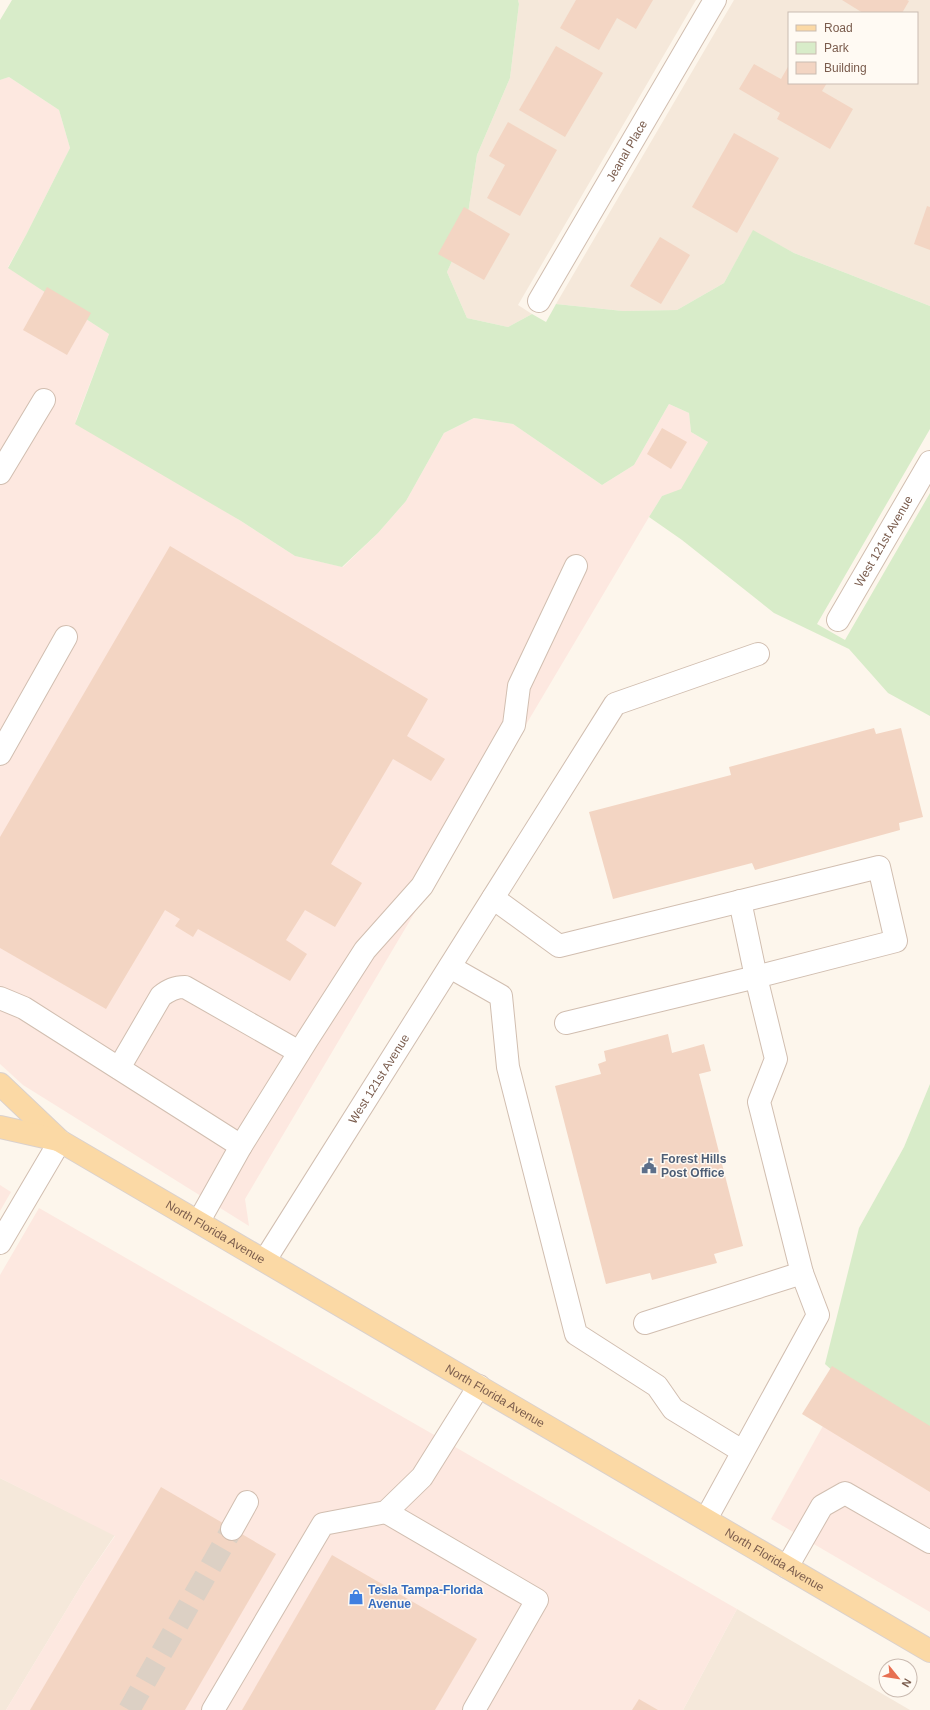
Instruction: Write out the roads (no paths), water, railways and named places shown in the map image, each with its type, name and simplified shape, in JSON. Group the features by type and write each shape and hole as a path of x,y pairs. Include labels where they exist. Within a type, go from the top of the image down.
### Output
{"main road":[{"name":"North Florida Avenue","path":"0,1084 60,1140 930,1651"},
{"name":"North Florida Avenue","path":"0,1127 60,1140"}],"street":[{"name":"Jeanal Place","path":"539,301 715,0"},
{"path":"0,473 44,400"},
{"name":"West 121st Avenue","path":"838,620 930,462"},
{"path":"199,1221 241,1146 299,1052 365,950 422,886 434,866 514,724 519,686 576,566"},
{"path":"0,754 66,637"},
{"name":"West 121st Avenue","path":"265,1260 614,704 758,654"},
{"path":"493,898 559,946 879,867 896,940 756,977 566,1023"},
{"path":"706,1519 818,1315 802,1273 759,1102 776,1059 756,977 740,901"},
{"path":"450,967 501,996 508,1067 576,1334 657,1386 673,1409 742,1451"},
{"path":"119,1068 161,996 171,989 178,987 185,987 299,1052"},
{"path":"0,998 24,1008 241,1146"},
{"path":"0,1243 60,1140"},
{"path":"646,1323 802,1273"},
{"path":"214,1710 323,1524 386,1512 422,1477 479,1386"},
{"path":"787,1567 822,1506 845,1493 930,1542"},
{"path":"232,1529 247,1502"},
{"path":"386,1512 537,1600 474,1710"}],"tunnel":[{"path":"129,1710 232,1529"}],"place":[{"name":"Forest Hills Post Office","path":"649,1166"},
{"name":"Tesla Tampa-Florida Avenue","path":"356,1597"}]}
